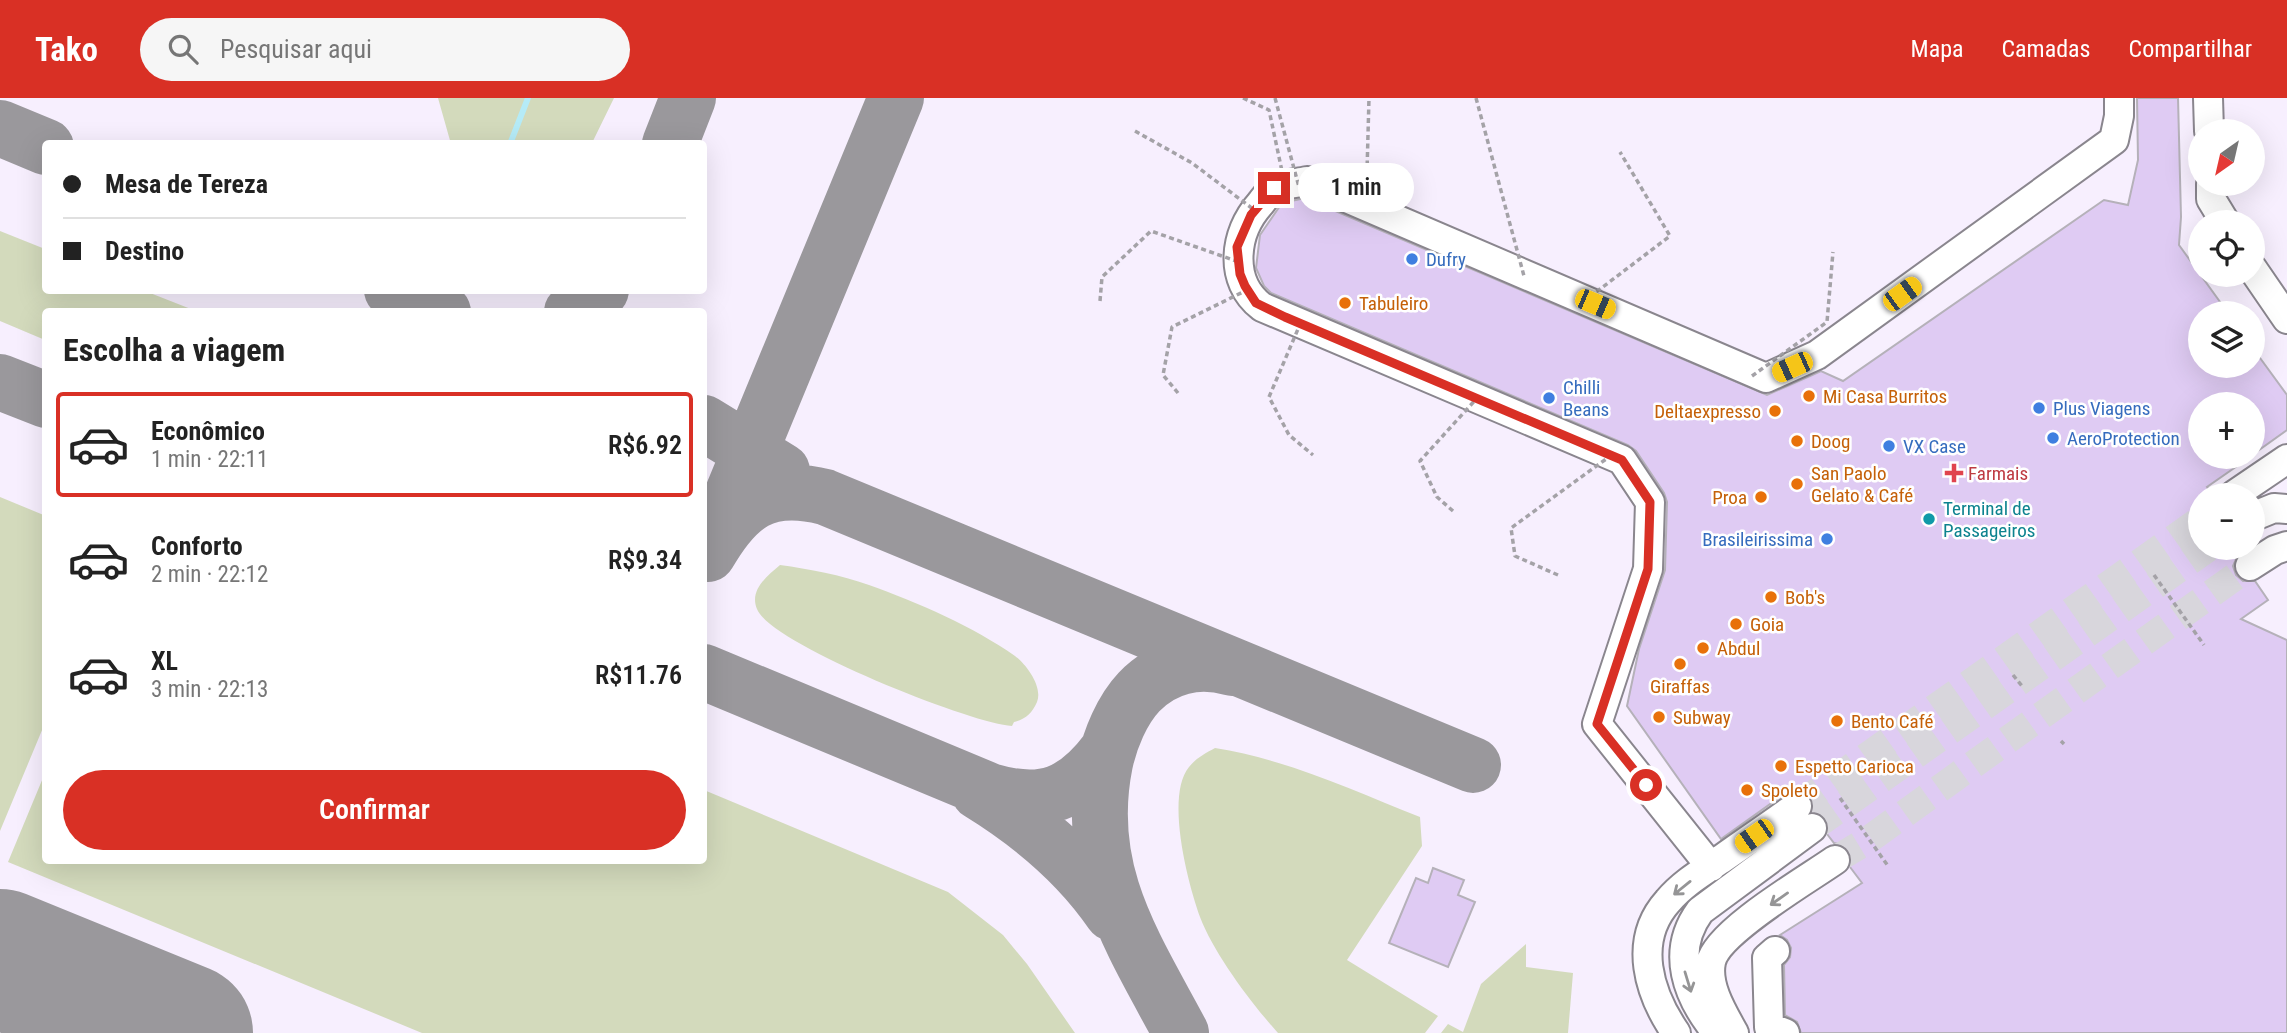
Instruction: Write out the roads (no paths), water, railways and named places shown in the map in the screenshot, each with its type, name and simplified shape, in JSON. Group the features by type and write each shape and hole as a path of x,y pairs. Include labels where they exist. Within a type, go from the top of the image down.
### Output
{"lane":[{"path":"1711,867 1597,724 1648,569 1650,502 1622,460 1262,307 1240,274 1237,247 1256,211 1274,188 1292,187 1307,181 1766,378 1817,355 2114,140 2119,116 2119,98"},
{"path":"2208,98 2209,119"},
{"path":"2265,287 2287,319"},
{"path":"2252,483 2287,459"},
{"path":"2265,512 2274,508 2287,509"},
{"path":"2250,566 2275,550 2287,546"},
{"path":"1676,1033 1656,1000 1651,986 1647,953 1656,918 1667,901 1711,867 1804,817 1700,911 1690,924 1683,958 1686,978 1694,1000 1717,1033"},
{"path":"1734,1033 1714,990 1710,963 1714,954 1731,933 1835,860"},
{"path":"1775,951 1767,958 1769,1027 1784,1033"}],"waterway":[{"path":"512,140 528,98"}],"tunnel":[{"path":"1797,806 2188,529"},
{"path":"1812,828 2191,560"},
{"path":"1835,860 1868,840 2250,566"}],"place":[{"name":"Dufry","path":"1412,259"},
{"name":"Tabuleiro","path":"1345,303"},
{"name":"Mi Casa Burritos","path":"1809,396"},
{"name":"Chilli Beans","path":"1549,398"},
{"name":"Plus Viagens","path":"2039,408"},
{"name":"Deltaexpresso","path":"1775,411"},
{"name":"AeroProtection","path":"2053,438"},
{"name":"Doog","path":"1797,441"},
{"name":"VX Case","path":"1889,446"},
{"name":"Farmais","path":"1954,473"},
{"name":"San Paolo Gelato & Café","path":"1797,484"},
{"name":"Proa","path":"1761,497"},
{"name":"Terminal de Passageiros","path":"1929,519"},
{"name":"Brasileirissima","path":"1827,539"},
{"name":"Bob's","path":"1771,597"},
{"name":"Goia","path":"1736,624"},
{"name":"Abdul","path":"1703,648"},
{"name":"Giraffas","path":"1680,664"},
{"name":"Subway","path":"1659,717"},
{"name":"Bento Café","path":"1837,721"},
{"name":"Espetto Carioca","path":"1781,766"},
{"name":"Spoleto","path":"1747,790"}]}
